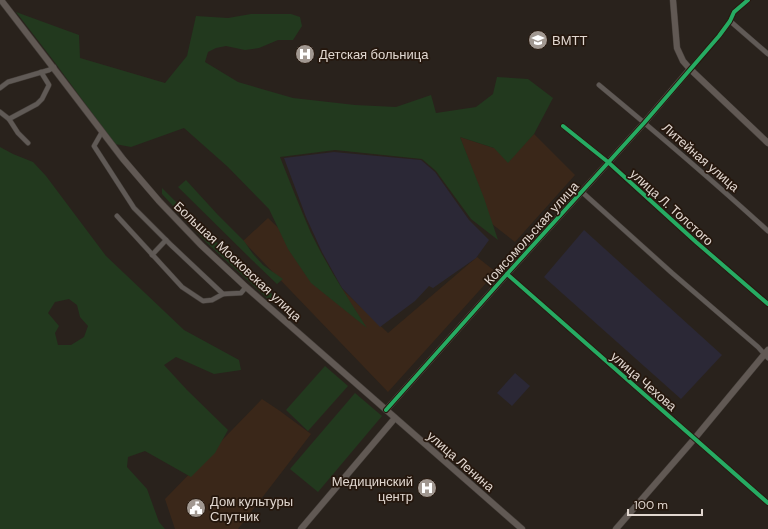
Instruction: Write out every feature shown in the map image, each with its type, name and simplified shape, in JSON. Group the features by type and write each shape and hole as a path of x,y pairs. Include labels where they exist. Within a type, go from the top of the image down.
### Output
{"street":[{"name":"Большая Московская улица","path":"1,0 54,67 123,160 201,246 386,410"},
{"path":"673,0 677,48 683,61 768,143"},
{"path":"690,69 719,36 730,21 734,12 748,0"},
{"path":"730,21 768,54"},
{"path":"0,88 8,82 54,67"},
{"name":"Комсомольская улица","path":"386,410 644,123 690,69"},
{"path":"9,119 37,104 42,99 49,85 41,72"},
{"name":"Литейная улица","path":"600,85 768,231"},
{"path":"0,112 9,119 18,133 28,143"},
{"name":"улица Л. Толстого","path":"562,126 608,162 768,304"},
{"path":"102,132 94,146 134,208 223,294"},
{"path":"582,192 672,273 767,354 616,529"},
{"path":"117,216 182,287 203,301 212,300 223,294 241,293 246,287"},
{"path":"152,254 166,240"},
{"name":"улица Чехова","path":"507,274 768,503"},
{"name":"улица Ленина","path":"386,410 522,529"},
{"path":"301,529 395,418"}],"shaded area":[{"path":"534,134 575,175 515,242 492,224 460,137 494,148 526,142"},
{"path":"334,152 421,160 435,172 469,220 489,240 476,258 433,288 429,286 415,301 380,327 342,288 322,252 306,217 284,158"},
{"path":"268,218 388,333 477,257 496,272 388,392 243,241"},
{"path":"584,230 722,355 681,399 544,277"},
{"path":"515,373 530,386 512,406 497,393"},
{"path":"262,399 311,434 238,529 175,529 165,499"}],"green space":[{"path":"16,12 79,35 80,58 165,83 187,56 196,16 228,18 251,14 291,14 300,17 302,26 293,40 278,40 259,48 245,50 226,46 216,48 208,52 205,62 238,82 293,98 355,105 396,107 431,95 436,113 476,107 493,94 497,77 528,79 553,98 534,134 508,163 494,148 460,137 484,198 498,240 471,219 436,171 422,159 335,150 280,157 317,245 367,328 311,283 288,249 269,209 228,167 184,128 131,147 115,144"},
{"path":"0,147 33,162 46,176 106,256 184,330 239,360 241,370 214,374 176,357 164,365 228,430 215,453 191,477 145,451 128,457 127,467 147,489 159,522 165,529 0,529","holes":["69,299 77,305 80,317 88,326 84,337 71,345 58,345 55,333 59,326 48,313 55,302"]},
{"path":"186,180 244,241 263,265 283,279 277,284 178,187"},
{"path":"162,188 211,237 274,296 270,301 206,242 162,194"},
{"path":"325,366 348,386 308,431 286,410"},
{"path":"355,393 382,416 318,492 290,469"}],"cycle path":[{"path":"386,410 644,123 719,36 730,21 734,12 748,0"},
{"path":"563,126 608,162 696,242 768,304"},
{"path":"507,274 768,503"}],"place":[{"name":"ВМТТ","path":"538,40"},
{"name":"Детская больница","path":"305,54"},
{"name":"Медицинский центр","path":"427,488"},
{"name":"Дом культуры Спутник","path":"196,508"}]}
